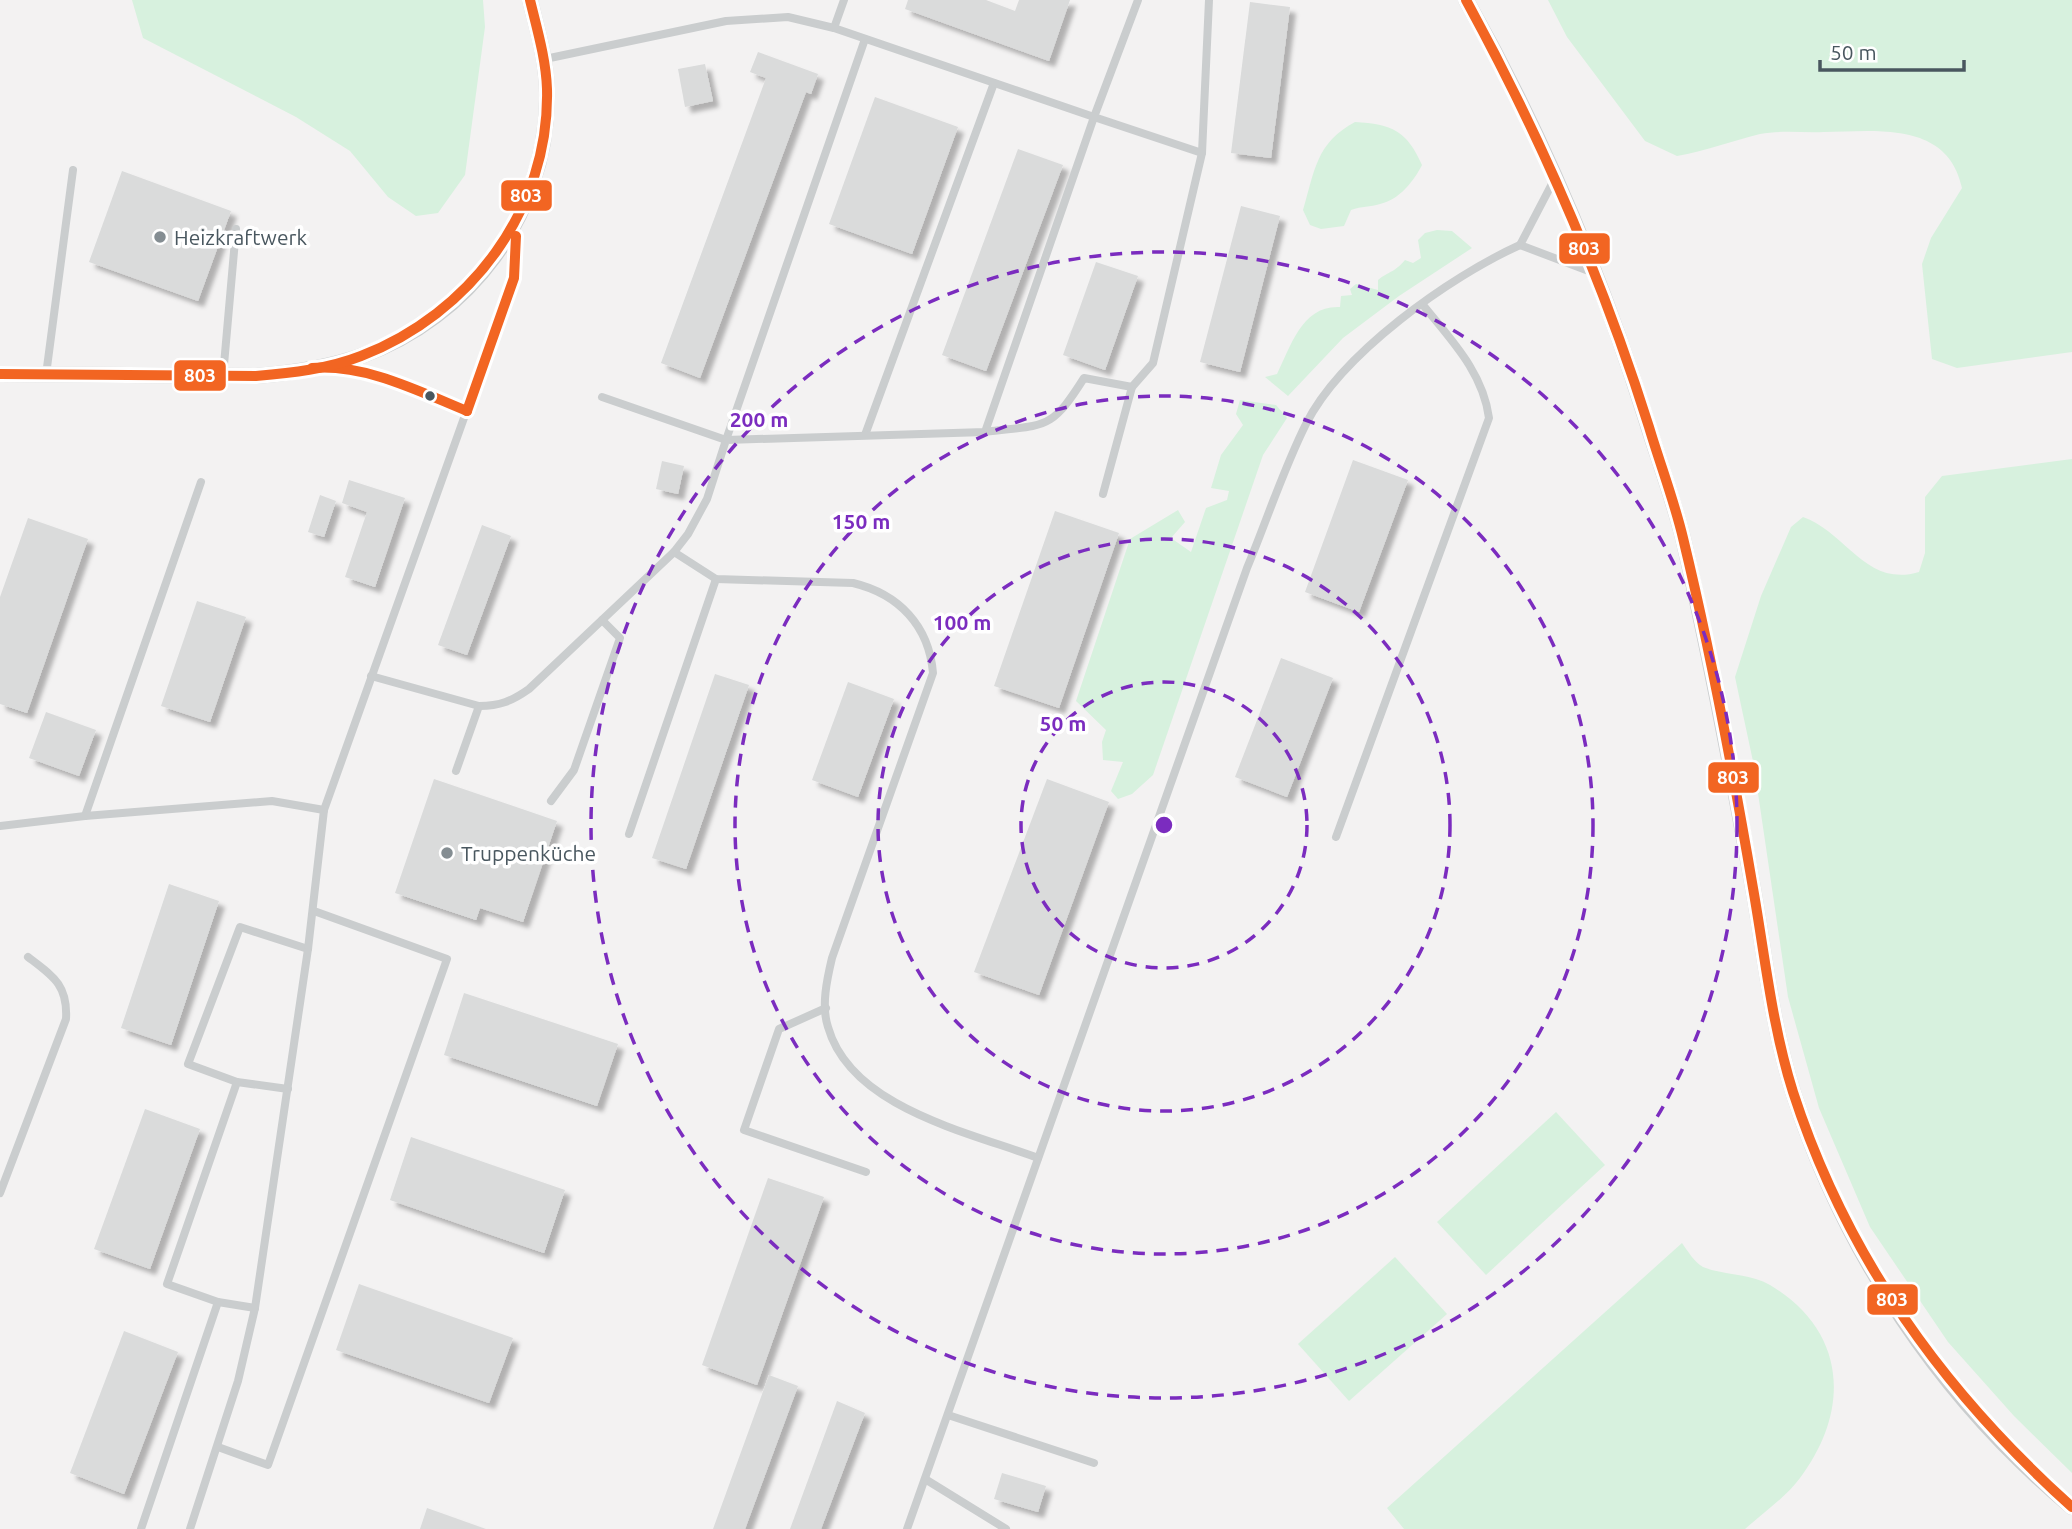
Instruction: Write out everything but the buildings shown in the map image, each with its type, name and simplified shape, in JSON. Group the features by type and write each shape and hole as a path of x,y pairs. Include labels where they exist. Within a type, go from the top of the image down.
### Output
{"street":[{"path":"0,374 223,376 294,373 383,347 437,316 485,269 517,224 541,152 547,99 545,59 530,0"},
{"path":"1466,0 1511,80 1556,175 1596,274 1682,534 1733,780 1778,1033 1792,1088 1823,1174 1857,1245 1919,1343 1954,1388 2005,1444 2072,1507"}],"lane":[{"path":"834,28 844,0"},
{"path":"985,432 1094,117 1138,0"},
{"path":"1103,494 1132,387 1153,363 1202,153 1209,0"},
{"path":"545,59 726,21 788,17 834,28 1202,153"},
{"path":"372,676 479,706 496,706 514,700 674,552 699,517 865,39"},
{"path":"865,435 995,83"},
{"path":"46,374 73,170"},
{"path":"907,1529 1247,568 1306,423 1336,378 1374,341 1481,262 1520,245 1556,175"},
{"path":"190,1529 238,1381 255,1308 309,949 324,810 514,278 517,224"},
{"path":"223,376 236,229"},
{"path":"1520,245 1596,274"},
{"path":"1336,837 1489,418 1486,393 1473,369 1423,305"},
{"path":"323,366 400,385 467,411"},
{"path":"602,397 726,440 985,432 1052,421 1065,408 1084,378 1132,387"},
{"path":"85,816 201,482"},
{"path":"674,552 716,579 853,583 875,588 909,613 921,629 931,651 933,673 832,958 826,984 827,1026 844,1064 880,1094 912,1112 1038,1158"},
{"path":"629,834 716,579"},
{"path":"551,801 574,771 620,638 602,620"},
{"path":"456,771 479,706"},
{"path":"0,826 85,816 272,802 324,810"},
{"path":"218,1447 268,1465 447,959 314,911"},
{"path":"288,1089 237,1082 188,1064 240,927 309,949"},
{"path":"0,1194 65,1019 67,1000 60,984 28,957"},
{"path":"826,1008 779,1028 744,1130 866,1172"},
{"path":"237,1082 167,1284 218,1302 255,1308"},
{"path":"141,1529 218,1302"},
{"path":"948,1415 1094,1463"},
{"path":"925,1479 1006,1529"}],"green space":[{"path":"132,0 483,0 485,27 465,175 438,213 416,216 388,197 350,151 296,117 143,38"},
{"path":"1548,0 2072,0 2072,352 1957,368 1932,359 1922,264 1931,238 1962,188 1954,166 1942,151 1908,134 1866,131 1784,132 1760,134 1677,156 1645,141 1567,37"},
{"path":"1355,122 1379,125 1397,132 1410,144 1422,165 1400,194 1387,202 1351,210 1344,226 1321,229 1310,225 1303,210 1314,170 1332,139"},
{"path":"1437,230 1452,231 1472,248 1399,296 1343,338 1288,396 1265,377 1277,374 1293,340 1307,320 1327,308 1340,307 1341,296 1352,295 1350,289 1356,284 1378,290 1378,280 1382,277 1405,260 1413,263 1421,258 1418,240 1425,233"},
{"path":"1240,400 1276,405 1287,418 1263,455 1153,775 1132,794 1118,799 1111,791 1123,762 1103,760 1102,742 1106,730 1076,701 1130,539 1178,510 1185,522 1171,538 1191,552 1206,508 1227,500 1229,491 1211,488 1221,455 1243,425 1236,414"},
{"path":"2072,459 2072,1473 2014,1416 1948,1342 1870,1227 1819,1108 1788,997 1754,766 1735,677 1761,596 1791,527 1803,517 1832,534 1870,566 1901,575 1919,572 1925,553 1925,497 1942,476"},
{"path":"1556,1112 1605,1165 1486,1275 1437,1222"},
{"path":"1682,1243 1703,1267 1753,1278 1770,1285 1795,1304 1814,1325 1827,1348 1833,1373 1833,1399 1828,1426 1817,1452 1788,1492 1745,1529 1404,1529 1387,1508"},
{"path":"1395,1257 1447,1314 1349,1401 1298,1344"}],"transit line":[{"name":"803","path":"0,374 256,376 296,372 361,356 400,337 436,313 469,285 496,252 518,215 535,175 544,133 547,89 543,55 530,0"},
{"name":"803","path":"1466,0 1520,104 1568,209 1631,371 1675,510 1721,712 1780,1042 1793,1092 1815,1153 1841,1211 1904,1318 1982,1417 2025,1463 2072,1507"},
{"name":"803","path":"467,411 514,278 516,236"},
{"name":"803","path":"312,368 352,370 391,380 467,411"}],"place":[{"name":"Heizkraftwerk","path":"160,237"},
{"name":"Truppenküche","path":"447,853"}]}
